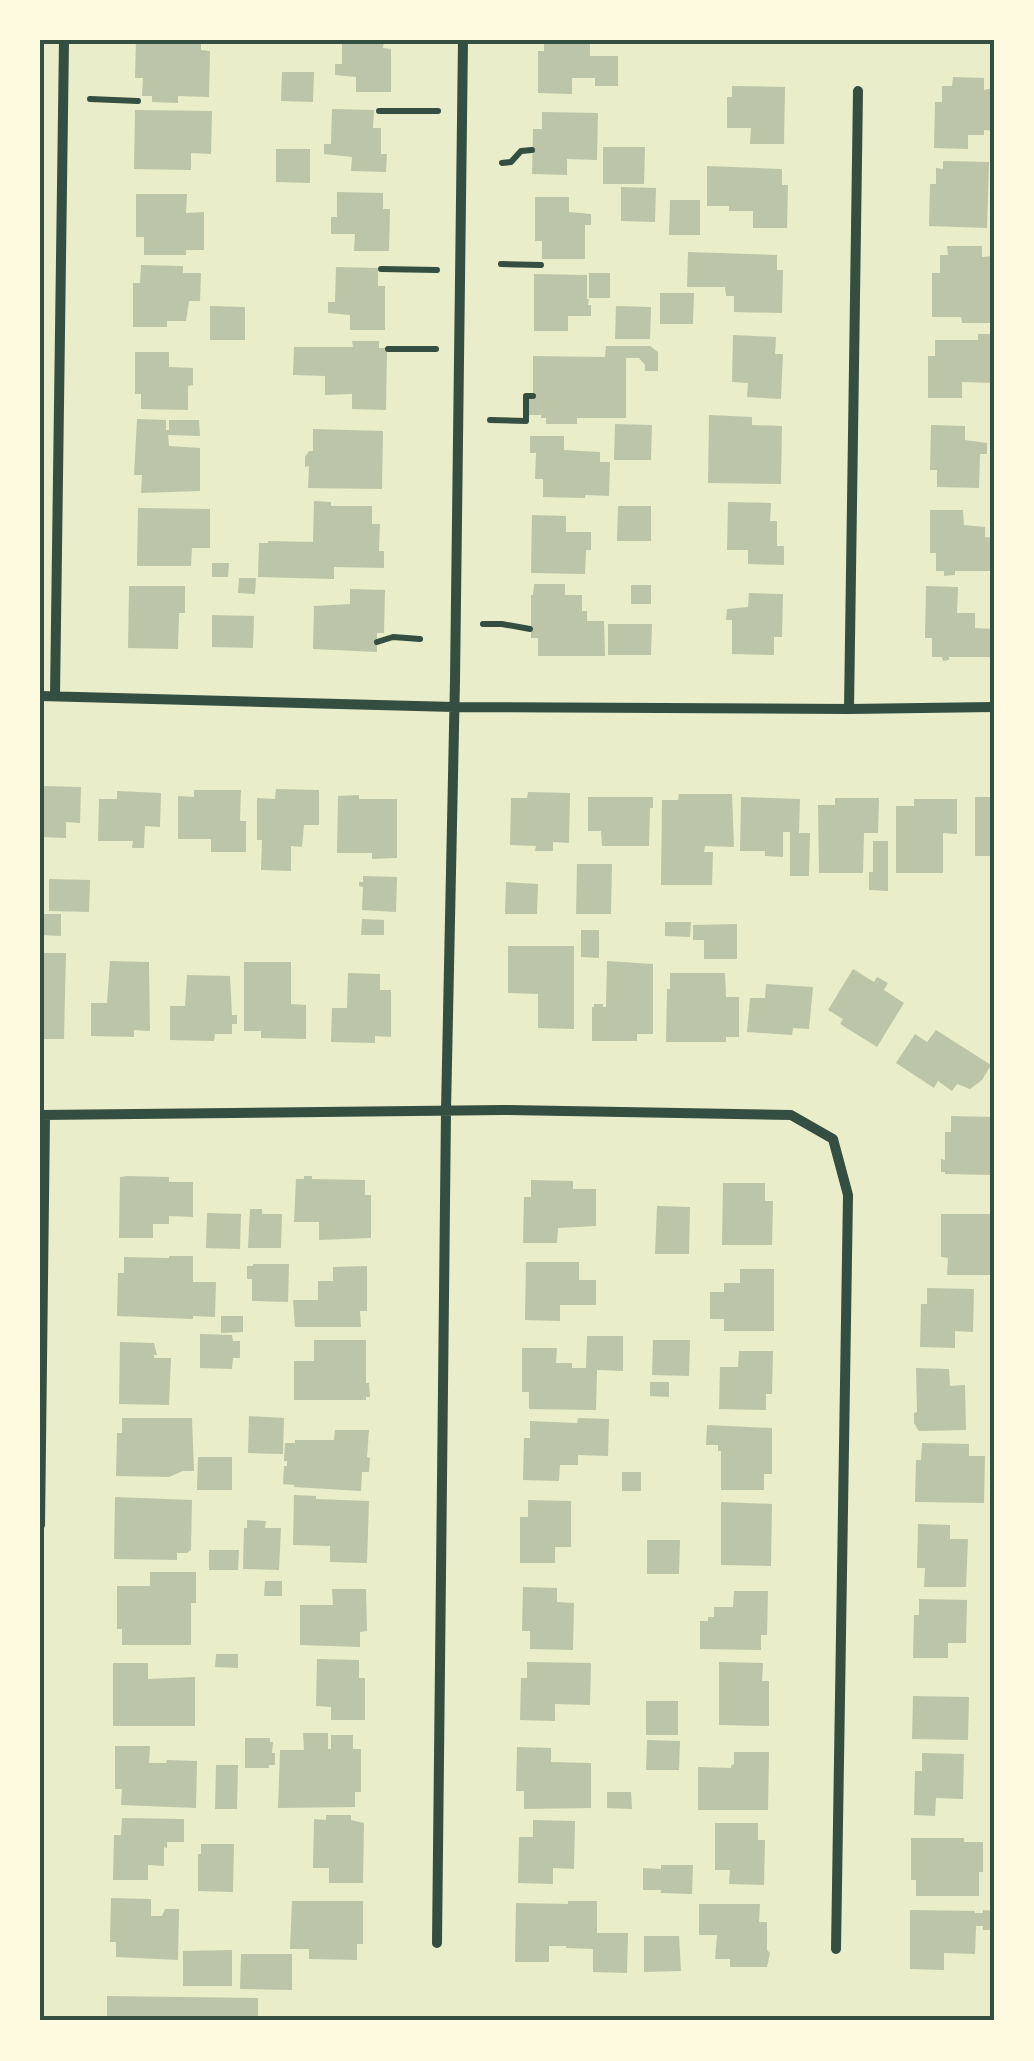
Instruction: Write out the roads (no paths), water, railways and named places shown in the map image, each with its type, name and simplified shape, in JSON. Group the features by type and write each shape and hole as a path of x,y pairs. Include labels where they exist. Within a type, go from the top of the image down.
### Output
{"street":[{"path":"55,696 64,40"},
{"path":"437,1943 463,40"},
{"path":"848,709 858,91"},
{"path":"40,696 454,706 994,707"},
{"path":"40,1525 42,1116 446,1111 792,1115 832,1139 848,1195 836,1949"}]}
